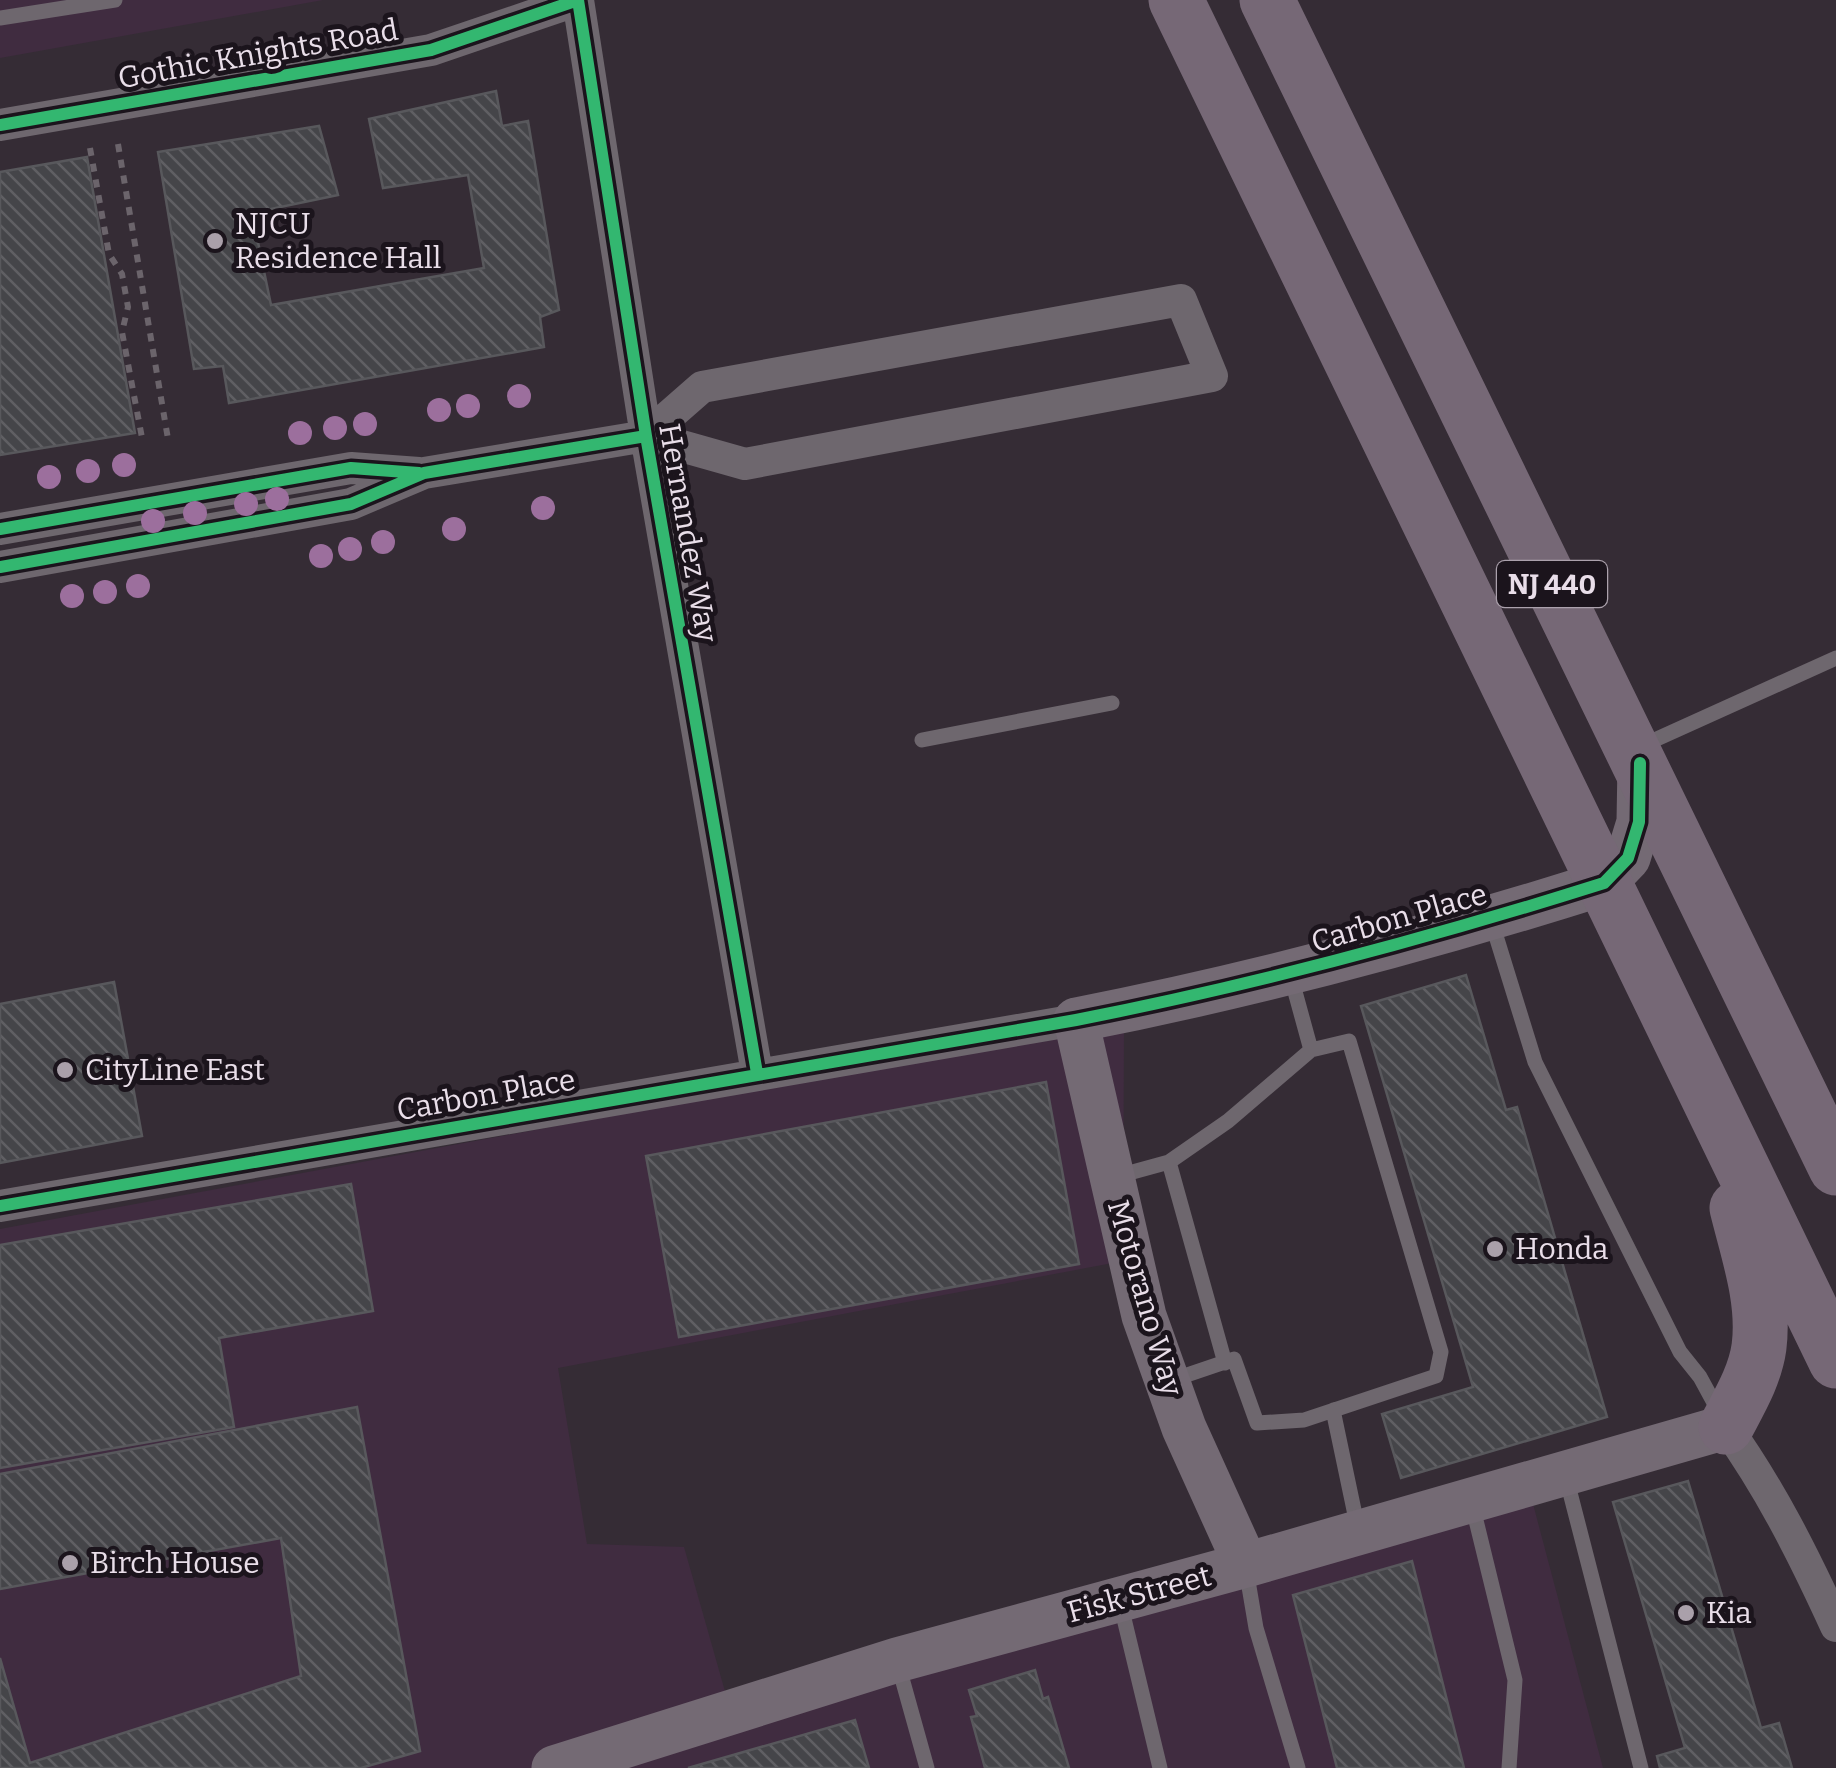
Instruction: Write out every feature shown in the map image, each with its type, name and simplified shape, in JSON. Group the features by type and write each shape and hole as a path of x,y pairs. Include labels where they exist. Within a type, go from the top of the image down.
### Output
{"highway":[{"name":"NJ 440","path":"1176,0 1836,1361"},
{"name":"NJ 440","path":"1268,0 1836,1168"},
{"path":"1713,1108 1759,1299 1759,1347 1749,1382 1726,1427"}],"street":[{"name":"Gothic Knights Road","path":"0,124 430,50 578,0"},
{"name":"Hernandez Way","path":"578,0 646,436 756,1073"},
{"path":"0,529 351,468 424,473 646,436 745,464 1212,376 1181,300 702,386 646,436"},
{"path":"0,567 351,504 424,473"},
{"path":"1604,884 1628,858 1638,822 1636,756"},
{"name":"Carbon Place","path":"0,1206 982,1037 1216,992 1491,919 1604,884"},
{"name":"Motorano Way","path":"1076,1020 1144,1316 1184,1428 1246,1565"},
{"path":"1726,1427 1782,1512 1836,1626"},
{"name":"Fisk Street","path":"554,1768 897,1660 1726,1427"}],"lane":[{"path":"0,18 115,0"},
{"path":"1636,756 1836,658"},
{"path":"922,740 1112,703"},
{"path":"1491,919 1535,1062 1680,1352 1700,1377 1726,1427"},
{"path":"1290,974 1311,1050"},
{"path":"1111,1178 1169,1162 1228,1121 1311,1050 1349,1040 1441,1352 1436,1376 1304,1420 1257,1424 1234,1360 1168,1381"},
{"path":"1169,1162 1225,1363"},
{"path":"1333,1410 1359,1533"},
{"path":"1566,1473 1640,1768"},
{"path":"1470,1500 1514,1680 1509,1768"},
{"path":"1246,1565 1256,1628 1298,1768"},
{"path":"1120,1600 1160,1768"},
{"path":"897,1660 927,1768"}],"path":[{"path":"118,144 168,439"},
{"path":"90,148 108,254 122,274 128,307 122,332 143,443"}],"shaded area":[{"path":"0,0 323,0 0,58"},
{"path":"1124,1021 1123,1261 558,1368 587,1544 684,1547 732,1716 1528,1485 1603,1768 0,1768 0,1229"}],"building":[{"name":"NJCU Residence Hall","path":"496,91 502,126 528,121 559,310 540,317 544,347 229,403 223,366 194,369 158,152 319,126 338,195 252,213 271,305 484,268 468,175 383,188 369,119"},
{"path":"87,157 135,433 0,455 0,172"},
{"name":"Honda","path":"1466,975 1506,1110 1517,1107 1607,1417 1401,1478 1382,1414 1473,1387 1361,1006"},
{"name":"CityLine East","path":"114,982 142,1136 0,1163 0,1004"},
{"path":"1046,1082 1079,1264 679,1337 646,1156"},
{"path":"351,1184 373,1311 219,1338 234,1427 0,1468 0,1245"},
{"name":"Birch House","path":"357,1407 420,1751 361,1768 0,1768 0,1658 30,1763 301,1676 281,1538 0,1589 0,1474"},
{"name":"Kia","path":"1688,1481 1761,1728 1779,1723 1792,1768 1660,1768 1657,1756 1685,1748 1613,1502"},
{"path":"1412,1561 1464,1768 1337,1768 1293,1595"},
{"path":"1035,1670 1043,1699 1048,1697 1069,1768 985,1768 971,1717 977,1716 969,1690"},
{"path":"855,1720 869,1768 688,1768"}],"cycle path":[{"path":"578,0 646,436 757,1073"},
{"path":"0,125 431,50 578,0"},
{"path":"0,567 351,504 424,473 646,436"},
{"path":"0,529 351,468 419,473"},
{"path":"0,1206 1076,1020 1210,992 1408,941 1604,883 1628,858 1639,822 1640,763"}],"place":[{"name":"NJCU Residence Hall","path":"215,241"},
{"name":"CityLine East","path":"65,1070"},
{"name":"Honda","path":"1495,1249"},
{"name":"Birch House","path":"70,1563"},
{"name":"Kia","path":"1686,1613"}]}
